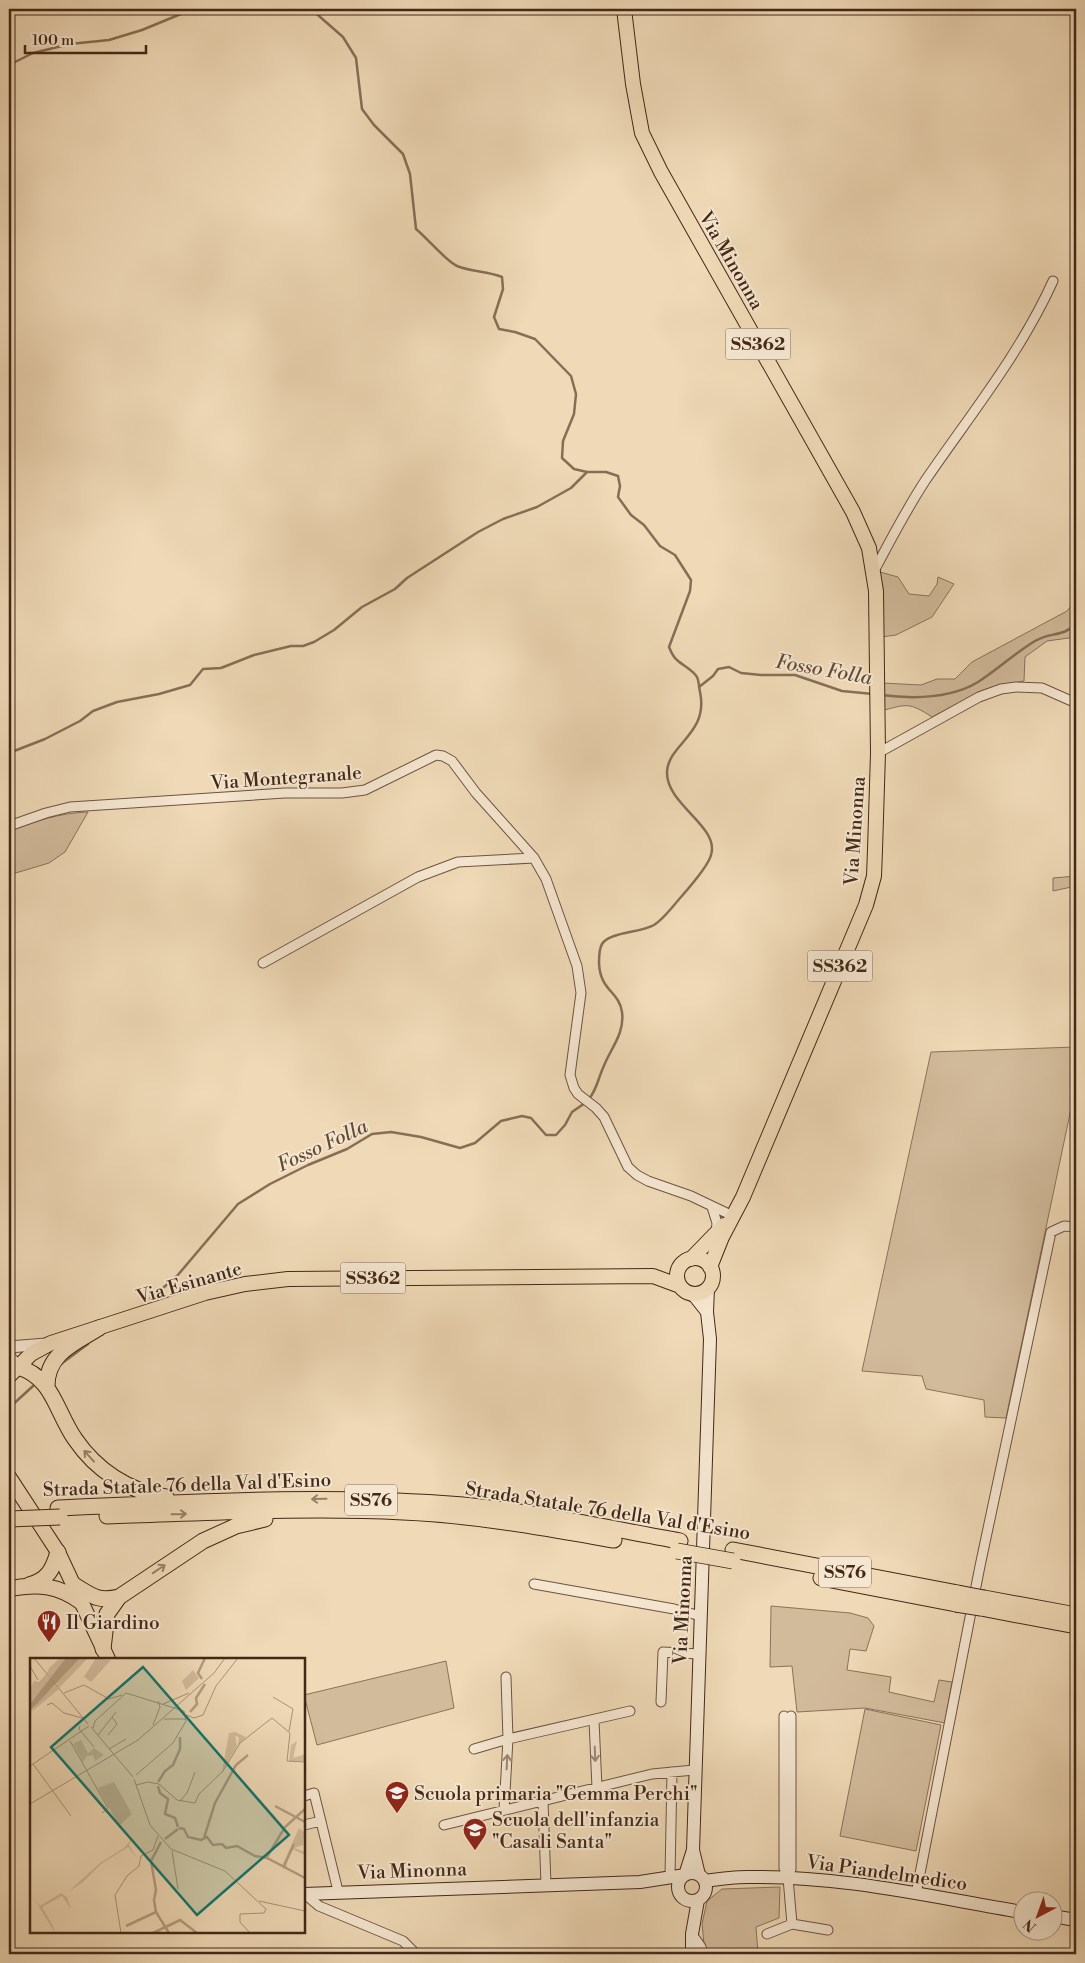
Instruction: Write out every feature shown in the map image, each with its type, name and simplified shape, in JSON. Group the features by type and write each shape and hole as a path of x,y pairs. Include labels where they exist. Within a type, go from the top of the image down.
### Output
{"highway":[{"path":"47,1386 47,1374 55,1359 65,1349 99,1328"},
{"path":"11,1367 28,1370 40,1378 47,1386 75,1440 103,1469 123,1484 150,1495 195,1502"},
{"name":"Strada Statale 76 della Val d'Esino","path":"9,1519 59,1512 195,1502 334,1498 464,1505 524,1513 679,1546 983,1603 1076,1626"},
{"name":"Strada Statale 76 della Val d'Esino","path":"9,1509 59,1512 331,1510 403,1512 461,1516 679,1546"},
{"path":"74,1585 97,1599 107,1600 119,1597 203,1541 236,1526 270,1518 303,1514 403,1512"},
{"path":"9,1589 36,1583 48,1576 55,1564 58,1552"},
{"path":"26,1586 41,1586 67,1592 82,1602"},
{"path":"106,1654 107,1614 119,1597"},
{"name":"Strada Statale 76 della Val d'Esino","path":"983,1603 1076,1615"}],"main road":[{"name":"Via Minonna","path":"624,9 633,84 642,133 661,172 853,512 869,548 876,591 878,752 874,876 866,904 743,1197 710,1267"},
{"name":"Via Minonna","path":"687,1261 716,1235 733,1216"},
{"path":"708,1312 686,1290 678,1272 687,1261 702,1260 710,1267"},
{"name":"Via Esinante","path":"11,1367 50,1343 205,1293 245,1284 288,1279 653,1276 687,1261"},
{"name":"SS362","path":"708,1288 713,1278 710,1267"},
{"name":"Via Esinante","path":"653,1276 686,1290"},
{"name":"Via Minonna","path":"692,1954 692,1934 702,1887 693,1850 694,1770 710,1347 708,1288"},
{"path":"686,1290 698,1293 708,1288"},
{"path":"10,1480 58,1552 106,1654"},
{"name":"Via Minonna","path":"692,1934 678,1884 685,1875 693,1850"},
{"name":"Via Minonna","path":"305,1894 640,1882 692,1873 702,1887"},
{"name":"Via Piandelmedico","path":"702,1887 722,1884 745,1877 788,1878 863,1886 1012,1910"},
{"name":"Via Minonna","path":"640,1882 664,1886 682,1897 694,1901 702,1887"},
{"path":"1062,1918 1076,1920"}],"street":[{"path":"874,571 925,481 1008,362 1040,309 1053,282"},
{"path":"878,752 979,697 1001,689 1016,687 1042,688 1076,703"},
{"name":"Via Montegranale","path":"9,826 70,807 285,793 342,793 365,790 436,755 443,756 452,761 476,793 534,858 546,880 577,966 581,993 570,1075 574,1088 604,1117 624,1159 632,1171 648,1180 691,1196 733,1216"},
{"path":"263,963 418,878 437,870 458,862 534,858"},
{"path":"712,1207 717,1223 716,1235"},
{"path":"916,1894 978,1576 1051,1232 1064,1226 1076,1227"},
{"path":"9,1347 27,1347 50,1343"},
{"path":"534,1584 674,1609 701,1616"},
{"path":"661,1702 663,1652 699,1654"},
{"path":"504,1810 508,1739 506,1678"},
{"path":"474,1749 508,1739 630,1711"},
{"path":"788,1716 791,1868 788,1878 792,1924"},
{"path":"594,1720 597,1788"},
{"path":"444,1825 652,1774 694,1770"},
{"path":"670,1877 672,1772"},
{"path":"305,1796 314,1793 338,1892"},
{"path":"543,1801 546,1885"},
{"path":"305,1826 321,1821"},
{"name":"Via Minonna","path":"305,1895 319,1906 403,1941 416,1954"},
{"path":"767,1934 792,1924 828,1930"},
{"path":"692,1934 702,1947 703,1954"}],"shaded area":[{"path":"880,572 898,577 909,594 929,596 937,584 938,577 954,584 932,617 896,635 881,637"},
{"path":"1076,600 1076,637 1047,641 1025,657 1024,681 992,687 979,692 932,717 908,706 881,711 882,683 921,685 937,679 955,679 972,662 1067,611"},
{"path":"88,812 65,852 49,863 9,875 9,831 48,818"},
{"path":"1076,876 1076,886 1053,891 1053,878"},
{"path":"1076,1047 1076,1085 1006,1418 985,1417 984,1400 926,1389 922,1376 862,1371 931,1052"},
{"path":"771,1606 850,1613 868,1618 874,1626 866,1651 850,1649 847,1670 891,1677 889,1692 934,1702 939,1680 952,1682 945,1723 865,1708 797,1712 792,1666 770,1667"},
{"path":"446,1661 454,1708 317,1745 305,1695"},
{"path":"865,1709 941,1725 916,1851 840,1836"},
{"path":"780,1887 779,1918 756,1927 758,1954 705,1954 702,1924 707,1901 722,1889"}],"waterway":[{"path":"9,65 33,53 70,44 109,40 142,30 193,9"},
{"path":"311,9 343,37 356,58 362,109 374,125 403,154 410,174 416,229 457,266 502,277 503,289 494,317 499,329 535,339 571,376 576,394 574,414 563,441 562,458 574,469 587,472 606,472 618,476 620,486 618,497 631,515 644,525 660,546 675,555 691,580 690,591 669,647 676,659 697,677 701,706 699,718 694,728 669,762 667,772 669,784 675,795 708,834 712,844 711,855 695,880 657,923 648,928 611,937 602,944 599,956 600,972 606,985 620,1005 622,1020 619,1034 596,1088 589,1099"},
{"path":"9,753 45,739 80,721 93,711 117,702 159,694 190,685 203,669 221,668 254,655 291,646 303,646 314,642 334,630 362,607 395,589 407,578 478,532 503,519 537,507 571,488 587,472"},
{"name":"Fosso Folla","path":"881,695 931,696 943,695 967,688 1035,641 1066,631 1076,624"},
{"name":"Fosso Folla","path":"699,687 713,676 718,669 729,667 741,673 795,675 842,691 873,694"},
{"name":"Fosso Folla","path":"150,1299 177,1276 238,1204 270,1184 308,1165 347,1149 372,1134 391,1132 421,1137 460,1148 475,1143 501,1121 522,1116 531,1118 546,1135 556,1135 565,1125 572,1112 585,1103"},
{"path":"61,1364 88,1344"},
{"path":"9,1408 33,1386"}],"place":[{"name":"Il Giardino","path":"49,1643"},
{"name":"Scuola primaria \"Gemma Perchi\"","path":"397,1814"},
{"name":"Scuola dell'infanzia \"Casali Santa\"","path":"475,1851"}]}
